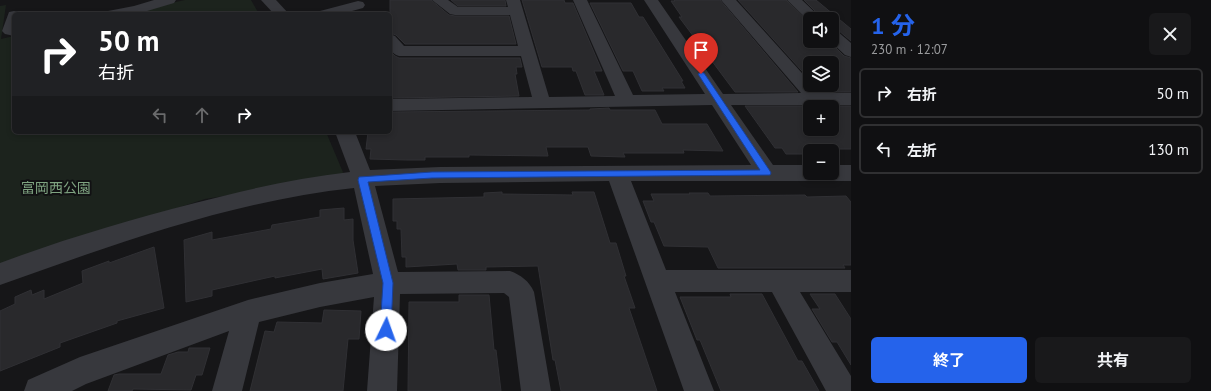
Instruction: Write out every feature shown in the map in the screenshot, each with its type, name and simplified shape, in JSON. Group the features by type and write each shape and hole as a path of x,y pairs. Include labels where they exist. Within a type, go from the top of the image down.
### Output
{"street":[{"path":"15,12 18,0"},
{"path":"124,12 170,0"},
{"path":"268,0 280,12"},
{"path":"439,0 455,11 515,6 526,51 542,102"},
{"path":"580,0 627,102"},
{"path":"651,0 767,173"},
{"path":"728,0 815,98"},
{"path":"794,0 807,12"},
{"path":"334,12 359,6"},
{"path":"12,23 10,31 12,31"},
{"path":"839,41 851,52"},
{"path":"392,42 399,51 526,51"},
{"path":"392,105 627,102 718,99 851,99"},
{"path":"346,134 362,180 388,283 382,391"},
{"path":"617,173 699,391"},
{"path":"0,274 44,257 122,231 213,207 280,191 362,180 432,175 851,173"},
{"path":"657,281 851,281"},
{"path":"779,281 843,391"},
{"path":"39,391 76,382 248,312 320,295 388,283 510,282 521,292 536,391"},
{"path":"227,391 248,312"}],"green space":[{"path":"185,0 251,0 258,12 128,12"},
{"name":"富岡西公園","path":"6,5 1,39 12,36 12,134 327,134 345,177 205,199 50,249 0,268 0,6"}],"building":[{"path":"390,0 431,0 449,15 509,16 516,44 405,44 396,35 392,34 392,12 390,12"},
{"path":"451,0 505,0 506,6 458,6"},
{"path":"522,0 564,0 565,3 573,3 602,71 594,71 604,95 585,95 576,71 573,71 572,67 542,67"},
{"path":"674,0 720,0 798,92 735,92 679,17 682,17 671,1 675,1"},
{"path":"738,0 786,0 803,16 803,48 836,48 844,56 851,58 851,92 839,92 839,56 803,56 803,72"},
{"path":"804,0 816,0 830,12 816,12"},
{"path":"590,3 631,3 639,17 643,17 683,81 681,81 685,88 662,88 664,91 642,91 633,71 623,71"},
{"path":"839,19 851,29 851,41 839,31"},
{"path":"392,53 399,58 520,58 522,67 516,67 517,74 515,74 519,96 392,98"},
{"path":"745,106 803,106 803,136 839,136 839,106 851,106 851,149 839,149 839,144 803,144 803,154 786,154 782,148 775,148"},
{"path":"609,108 610,110 655,110 662,124 707,124 723,151 683,150 684,153 623,153 625,157 591,156 588,147 546,147 548,156 469,155 469,157 425,157 425,160 407,160 370,159 371,149 366,149 368,134 392,134 392,112"},
{"path":"502,192 502,194 573,195 572,192 594,192 610,243 616,243 626,276 624,276 635,308 629,308 657,391 561,391 555,360 553,360 538,266 486,267 486,270 458,270 457,264 406,267 406,257 402,257 401,229 397,229 397,221 393,221 393,199 484,197 484,193"},
{"path":"689,193 708,193 710,196 846,196 851,202 851,265 843,265 845,268 718,268 708,247 664,246 654,222 651,222 643,201 654,201 651,194 690,194"},
{"path":"344,208 344,220 353,219 353,240 358,273 323,279 322,269 275,278 275,276 212,290 212,296 186,302 184,240 212,232 212,240 271,229 272,225 320,217 320,210"},
{"path":"154,247 164,308 117,321 117,323 60,343 60,347 0,371 0,311 15,304 15,297 31,290 32,295 44,290 44,299 83,283 82,271"},
{"path":"730,294 762,294 798,361 802,361 819,391 721,391 700,340 697,340 680,297 731,297"},
{"path":"810,294 835,294 851,319 851,365 837,342 832,342 812,309 820,309"},
{"path":"459,295 489,295 494,350 496,350 501,391 408,391 409,302 459,302"},
{"path":"324,310 361,311 359,339 348,339 343,391 250,391 265,331 274,332 277,322 322,323"},
{"path":"189,348 210,348 202,375 196,375 191,390 133,389 132,391 108,391 114,375 161,374 168,355 178,352 188,352"}],"route":[{"path":"386,330 388,283 362,180 432,175 767,173 701,74"}]}
